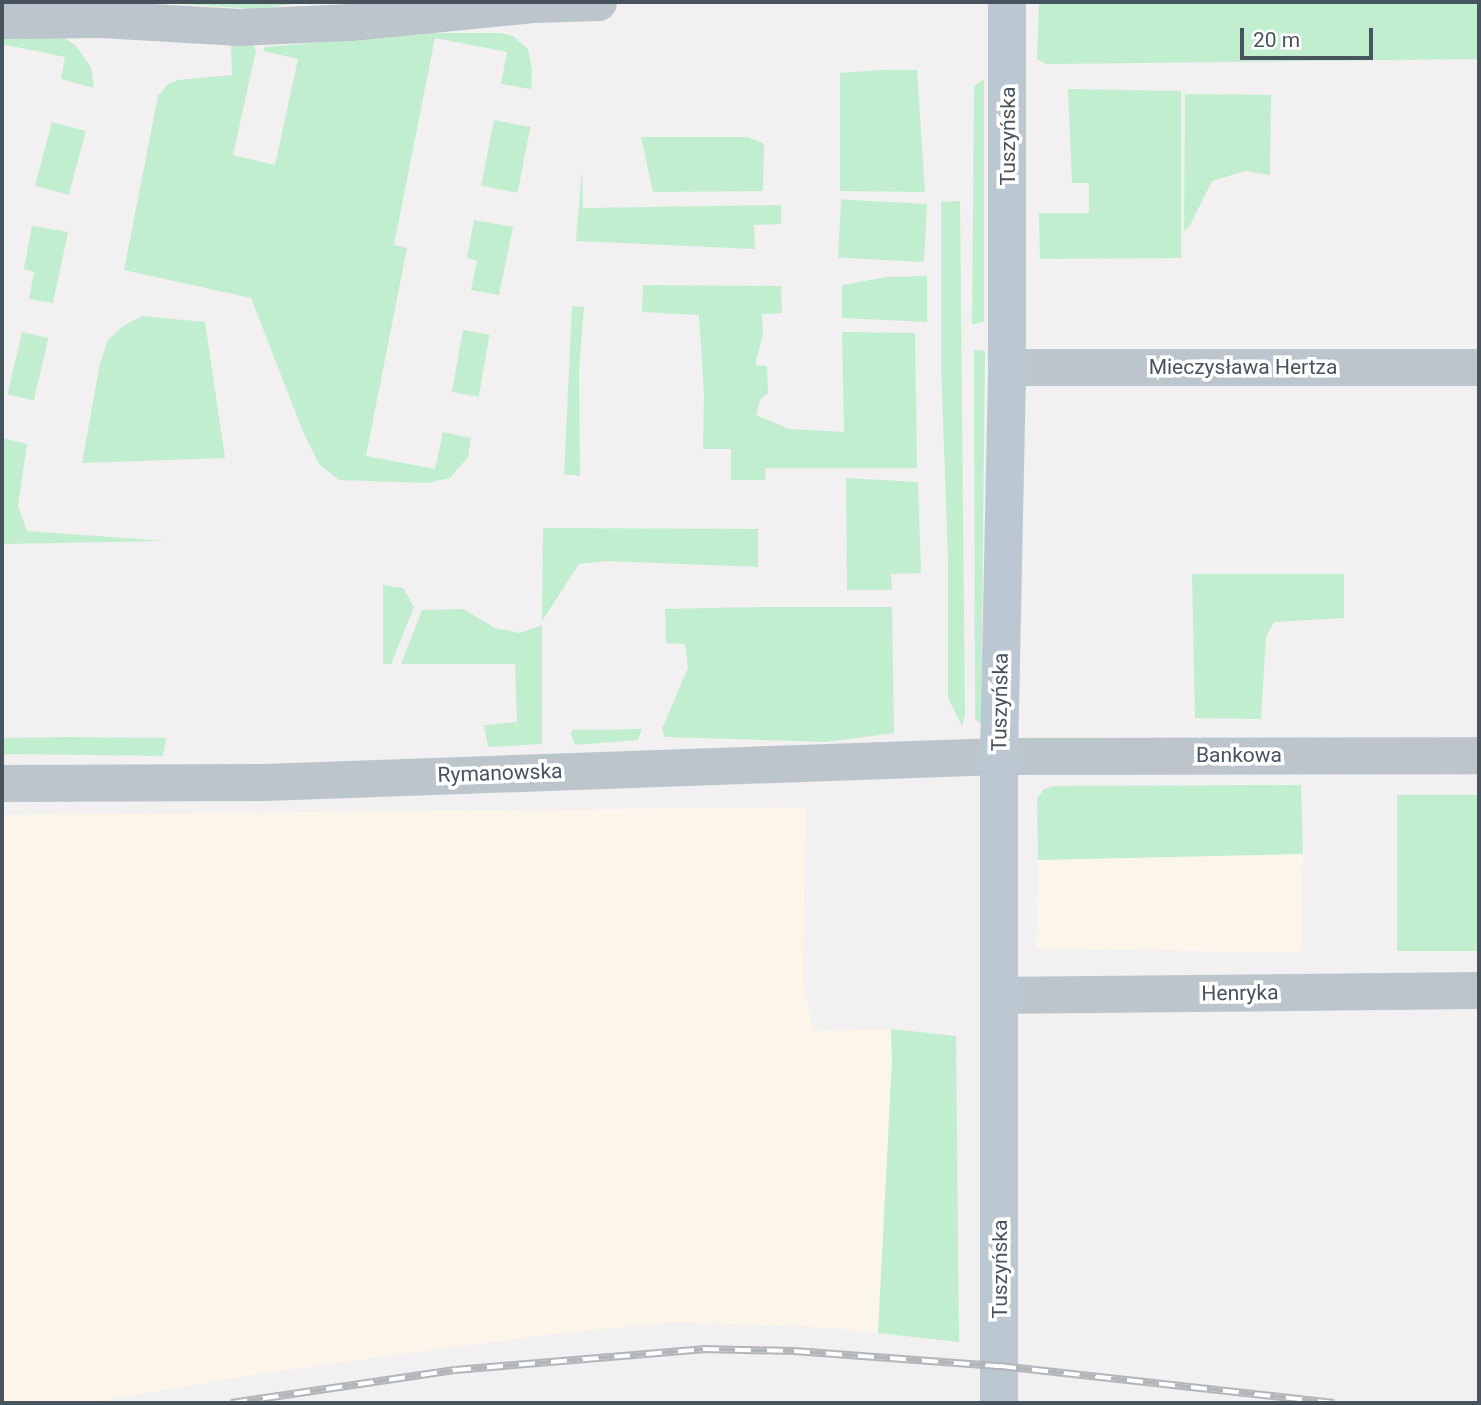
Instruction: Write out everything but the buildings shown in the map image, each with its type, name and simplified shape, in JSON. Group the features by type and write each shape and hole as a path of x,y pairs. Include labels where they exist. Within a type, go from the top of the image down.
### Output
{"street":[{"path":"2,20 101,19 239,26 350,22 532,4 598,2"},
{"name":"Tuszyńska","path":"999,1403 999,756 1007,367 1007,2"},
{"name":"Mieczysława Hertza","path":"1007,367 1479,367"},
{"name":"Bankowa","path":"999,756 1479,755"},
{"name":"Rymanowska","path":"2,783 264,782 999,756"},
{"name":"Henryka","path":"1000,995 1479,990"}],"shaded area":[{"path":"805,807 803,987 814,1031 891,1029 892,1060 878,1333 817,1327 669,1322 537,1336 264,1373 86,1403 2,1403 2,818 7,815"},
{"path":"1038,849 1303,854 1301,953 1036,948"}],"green space":[{"path":"153,2 309,2 255,9"},
{"path":"1039,2 1479,2 1479,59 1046,64 1037,59"},
{"path":"429,33 501,33 513,36 528,49 532,70 531,89 501,84 507,52 435,38 394,245 407,248 366,456 435,469 443,432 471,438 468,457 450,478 427,483 339,480 319,464 304,434 251,298 124,270 158,96 168,84 178,80 232,75 231,44 252,43 256,50 233,155 275,165 298,59 263,51 265,47"},
{"path":"60,35 75,45 91,67 94,88 61,79 65,57 2,44 2,37"},
{"path":"917,70 925,192 840,191 840,73"},
{"path":"984,79 984,322 972,324 974,86"},
{"path":"1068,89 1181,91 1181,258 1040,259 1039,213 1089,213 1089,183 1072,183"},
{"path":"1185,94 1271,95 1270,175 1245,171 1212,181 1189,227 1184,231"},
{"path":"494,120 530,127 518,193 481,186"},
{"path":"52,122 86,131 69,195 35,186"},
{"path":"641,137 748,137 764,144 763,191 653,192"},
{"path":"582,169 583,208 781,205 781,224 754,225 755,249 576,241"},
{"path":"841,199 927,204 924,262 838,257"},
{"path":"960,201 965,715 962,726 948,698 948,559 941,364 941,202"},
{"path":"474,220 513,227 499,295 471,290 477,261 467,258"},
{"path":"32,226 68,232 53,303 29,299 34,272 24,269"},
{"path":"927,276 927,322 842,318 842,285 887,277"},
{"path":"643,285 781,286 782,313 762,314 763,335 755,365 767,366 768,393 760,400 756,415 789,429 844,432 842,332 915,333 917,468 766,468 765,480 731,480 731,449 703,449 704,395 699,315 642,312"},
{"path":"572,306 584,307 579,372 580,476 564,474"},
{"path":"142,316 205,322 225,458 82,463 100,363 108,340 123,326"},
{"path":"463,330 490,335 479,397 452,392"},
{"path":"22,332 48,338 34,400 8,394"},
{"path":"974,350 985,351 981,724 975,719"},
{"path":"2,438 27,444 18,506 27,531 165,541 2,544"},
{"path":"846,478 918,482 921,573 891,574 892,590 847,590"},
{"path":"543,528 758,529 758,567 607,561 579,564 542,621"},
{"path":"1192,574 1344,574 1344,618 1274,622 1266,637 1261,719 1195,718"},
{"path":"383,585 403,588 414,607 391,664 383,664"},
{"path":"892,607 894,733 826,742 665,737 662,729 688,668 685,644 666,643 665,609"},
{"path":"463,609 495,628 520,633 542,625 542,744 488,747 484,725 517,722 515,664 401,664 422,610"},
{"path":"642,729 638,740 575,745 571,735 572,730"},
{"path":"2,738 166,738 163,756 2,756"},
{"path":"1301,785 1303,854 1038,860 1037,799 1044,789 1056,786"},
{"path":"1397,795 1479,795 1479,951 1397,951"},
{"path":"891,1029 956,1036 959,1342 878,1333 892,1060"}],"railway":[{"path":"231,1403 455,1370 703,1349 794,1351 1000,1366 1334,1403"}]}
